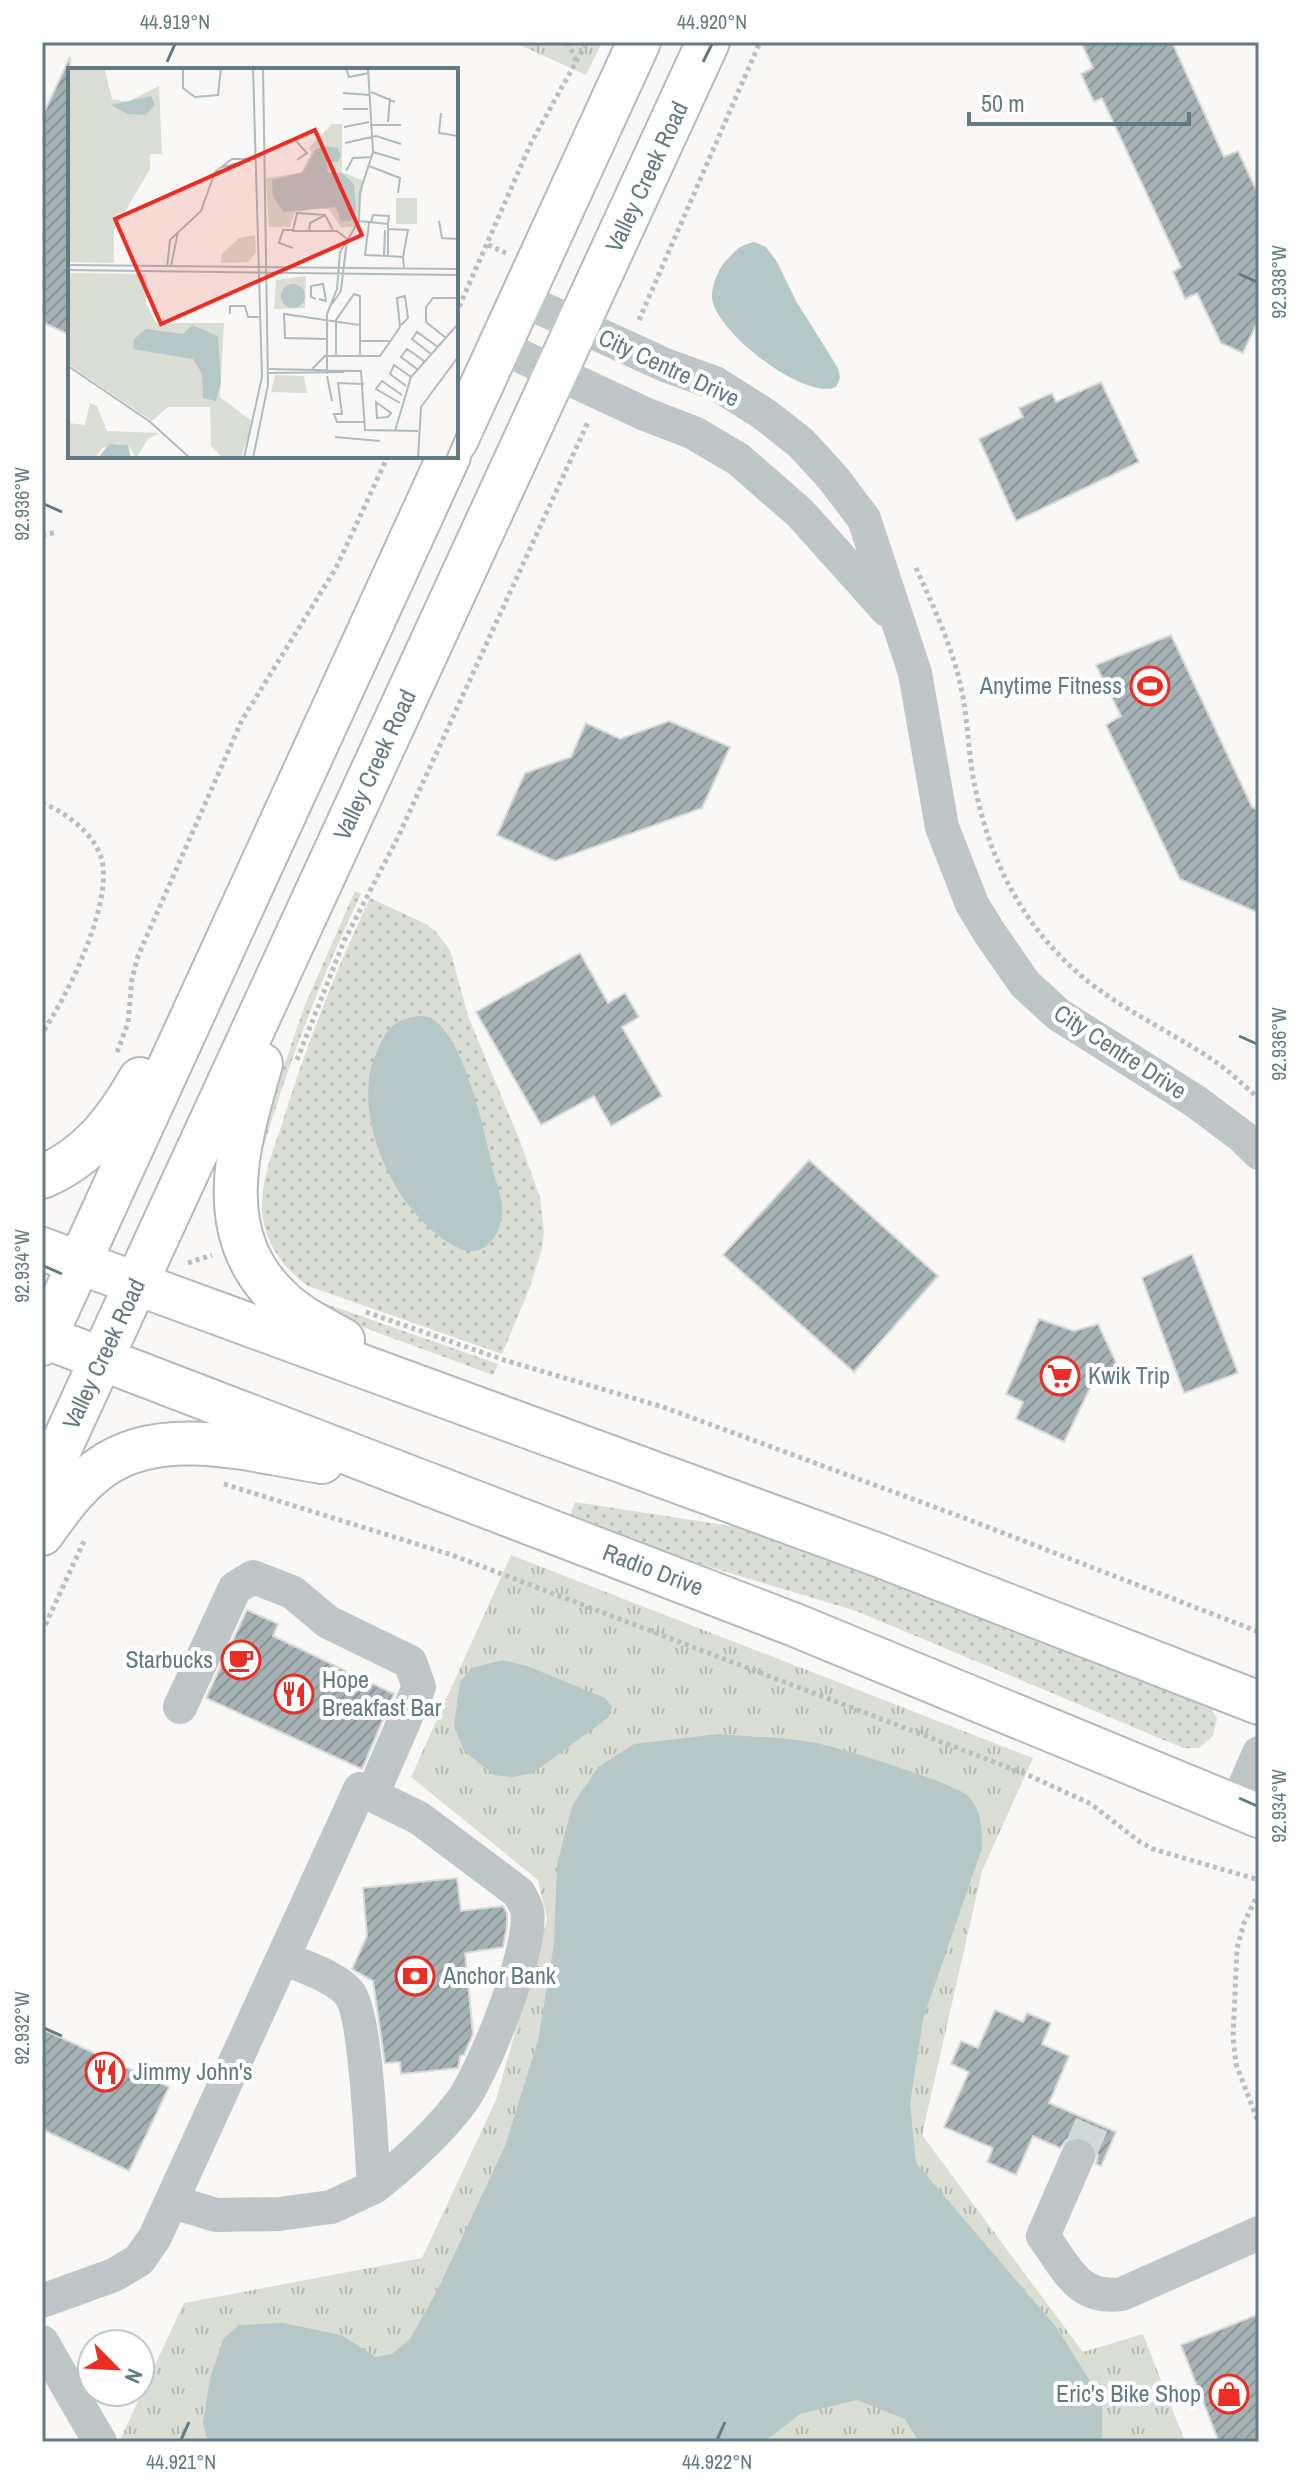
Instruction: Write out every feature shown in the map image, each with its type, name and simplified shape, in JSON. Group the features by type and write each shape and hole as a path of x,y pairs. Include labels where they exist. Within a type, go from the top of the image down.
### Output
{"main road":[{"path":"458,437 639,42"},
{"name":"Valley Creek Road","path":"42,1488 708,42"},
{"path":"43,1339 61,1256 241,910 448,458"},
{"path":"42,1177 76,1159 114,1121 241,910"},
{"path":"297,936 237,1158 235,1207 241,1235 261,1276 282,1302 436,1395"},
{"path":"61,1256 904,1565 1259,1703"},
{"name":"Radio Drive","path":"43,1339 884,1660 1248,1811"},
{"path":"42,1534 68,1498 93,1474 117,1458 148,1446 196,1443 402,1474"}],"street":[{"name":"City Centre Drive","path":"521,299 665,365 715,383 764,414 801,443 833,478 864,519 915,673 942,827 966,891 989,932 1025,984 1059,1015 1174,1087 1243,1137 1259,1153"},
{"name":"City Centre Drive","path":"499,346 645,414 694,433 738,459 800,513 896,619"},
{"path":"180,1707 235,1588 253,1577 292,1592 328,1622 410,1662 415,1674 419,1687 372,1795"},
{"path":"1248,1811 1259,1753"},
{"path":"42,2301 114,2275 139,2260 155,2237 360,1789 419,1818 519,1893 527,1911 524,1944 509,1999 485,2059 462,2100 404,2164 374,2187 331,2207 279,2214 216,2215 173,2202"},
{"path":"284,1958 347,1990 356,2004 362,2040 374,2187"},
{"path":"1078,2156 1043,2236 1083,2289 1107,2296 1122,2294 1259,2233"},
{"path":"42,2342 100,2442"}],"path":[{"path":"568,42 576,62"},
{"path":"458,310 522,162 587,42"},
{"path":"640,317 760,42"},
{"path":"296,1062 344,941 398,837 587,424"},
{"path":"115,1055 127,1028 132,979 138,956 236,733 255,696 336,568 387,458"},
{"path":"42,535 57,532"},
{"path":"917,569 960,683 973,772 996,863 1022,908 1051,947 1083,977 1129,1011 1213,1060 1259,1099"},
{"path":"42,803 62,814 96,846 104,875 95,920 83,954 58,1009 42,1033"},
{"path":"361,1310 495,1357 674,1411 967,1519 1259,1632"},
{"path":"212,1481 439,1550 638,1624 1028,1775 1091,1804 1153,1849 1259,1880"},
{"path":"42,1632 90,1529"},
{"path":"1259,1892 1244,1923 1237,1948 1233,2037 1236,2064 1259,2124"}],"green space":[{"path":"513,42 602,42 586,75"},
{"path":"355,891 361,894 302,1031 256,1173 255,1150 305,1005"},
{"path":"370,898 426,924 450,950 468,1016 540,1198 544,1232 542,1249 502,1354 308,1286 282,1261 265,1228 262,1194 271,1155 321,1011"},
{"path":"315,1300 498,1364 493,1375 327,1314"},
{"path":"575,1502 750,1529 1210,1706 1217,1719 1213,1736 1199,1748 1183,1748 856,1611 637,1545 570,1516"},
{"path":"511,1555 1033,1758 982,1871 922,2135 1083,2352 1143,2334 1185,2442 119,2442 135,2408 156,2408 156,2363 184,2303 422,2258 496,2100 547,1919 538,1880 411,1777"}],"shaded area":[{"path":"754,242 766,247 777,262 796,301 838,368 840,378 836,387 822,389 783,374 744,344 717,312 712,294 719,270 737,250"},
{"path":"417,1016 429,1017 441,1026 452,1042 471,1086 485,1134 502,1212 495,1236 478,1250 461,1249 438,1236 418,1216 399,1192 374,1136 369,1107 369,1079 376,1054 390,1028"},
{"path":"502,1660 527,1666 605,1698 612,1707 609,1717 533,1773 512,1777 494,1775 464,1751 454,1726 460,1682 472,1668"},
{"path":"719,1734 800,1740 843,1750 959,1790 968,1796 976,1808 982,1848 923,2019 910,2104 916,2163 1056,2327 1102,2400 1102,2442 919,2442 905,2419 857,2400 800,2414 764,2442 208,2442 203,2423 210,2378 224,2338 239,2325 283,2323 341,2335 376,2357 392,2354 410,2339 437,2291 505,2146 538,2041 554,1944 557,1865 572,1806 598,1767 634,1744"}],"building":[{"path":"1081,42 1172,42 1224,157 1238,151 1259,196 1259,318 1243,353 1221,343 1197,293 1185,299 1173,272 1181,267 1102,98 1094,102 1081,74 1093,68"},
{"path":"70,57 68,334 42,322 42,117"},
{"path":"1101,382 1139,462 1016,521 979,439 1023,417 1019,408 1052,393 1056,402"},
{"path":"1171,635 1252,807 1259,811 1259,913 1180,879 1106,725 1121,716 1096,665"},
{"path":"669,721 730,747 702,808 555,861 497,835 525,773 571,757 586,723 620,739"},
{"path":"580,953 608,1003 625,993 639,1017 622,1027 662,1096 611,1126 594,1096 541,1125 476,1012"},
{"path":"809,1160 938,1276 854,1372 723,1255"},
{"name":"Kwik Trip","path":"1192,1254 1238,1373 1184,1393 1142,1278"},
{"name":"Kwik Trip","path":"1039,1319 1074,1331 1098,1324 1119,1369 1093,1382 1064,1442 1016,1419 1023,1402 1006,1394"},
{"path":"247,1610 278,1624 273,1636 394,1694 362,1769 206,1698"},
{"name":"Anchor Bank","path":"457,1878 461,1911 503,1906 507,1913 507,1926 503,1947 465,1953 473,2034 464,2055 460,2056 458,2068 401,2074 400,2062 385,2063 373,1981 352,1969 367,1936 363,1888"},
{"path":"995,2010 1023,2022 1027,2013 1051,2023 1042,2044 1069,2056 1049,2103 1116,2132 1101,2166 1096,2164 1098,2155 1087,2138 1075,2136 1066,2140 1060,2148 1033,2136 1016,2175 987,2162 993,2148 944,2127 969,2072 951,2064 961,2041 978,2048"},
{"path":"42,2029 169,2087 129,2171 42,2129"},
{"name":"Eric's Bike Shop","path":"1259,2314 1259,2442 1219,2442 1181,2345"}],"tunnel":[{"path":"1078,2156 1093,2122"}],"place":[{"name":"Anytime Fitness","path":"1150,686"},
{"name":"Kwik Trip","path":"1060,1376"},
{"name":"Starbucks","path":"241,1660"},
{"name":"Hope Breakfast Bar","path":"294,1694"},
{"name":"Anchor Bank","path":"415,1976"},
{"name":"Jimmy John's","path":"105,2072"},
{"name":"Eric's Bike Shop","path":"1229,2394"}]}
